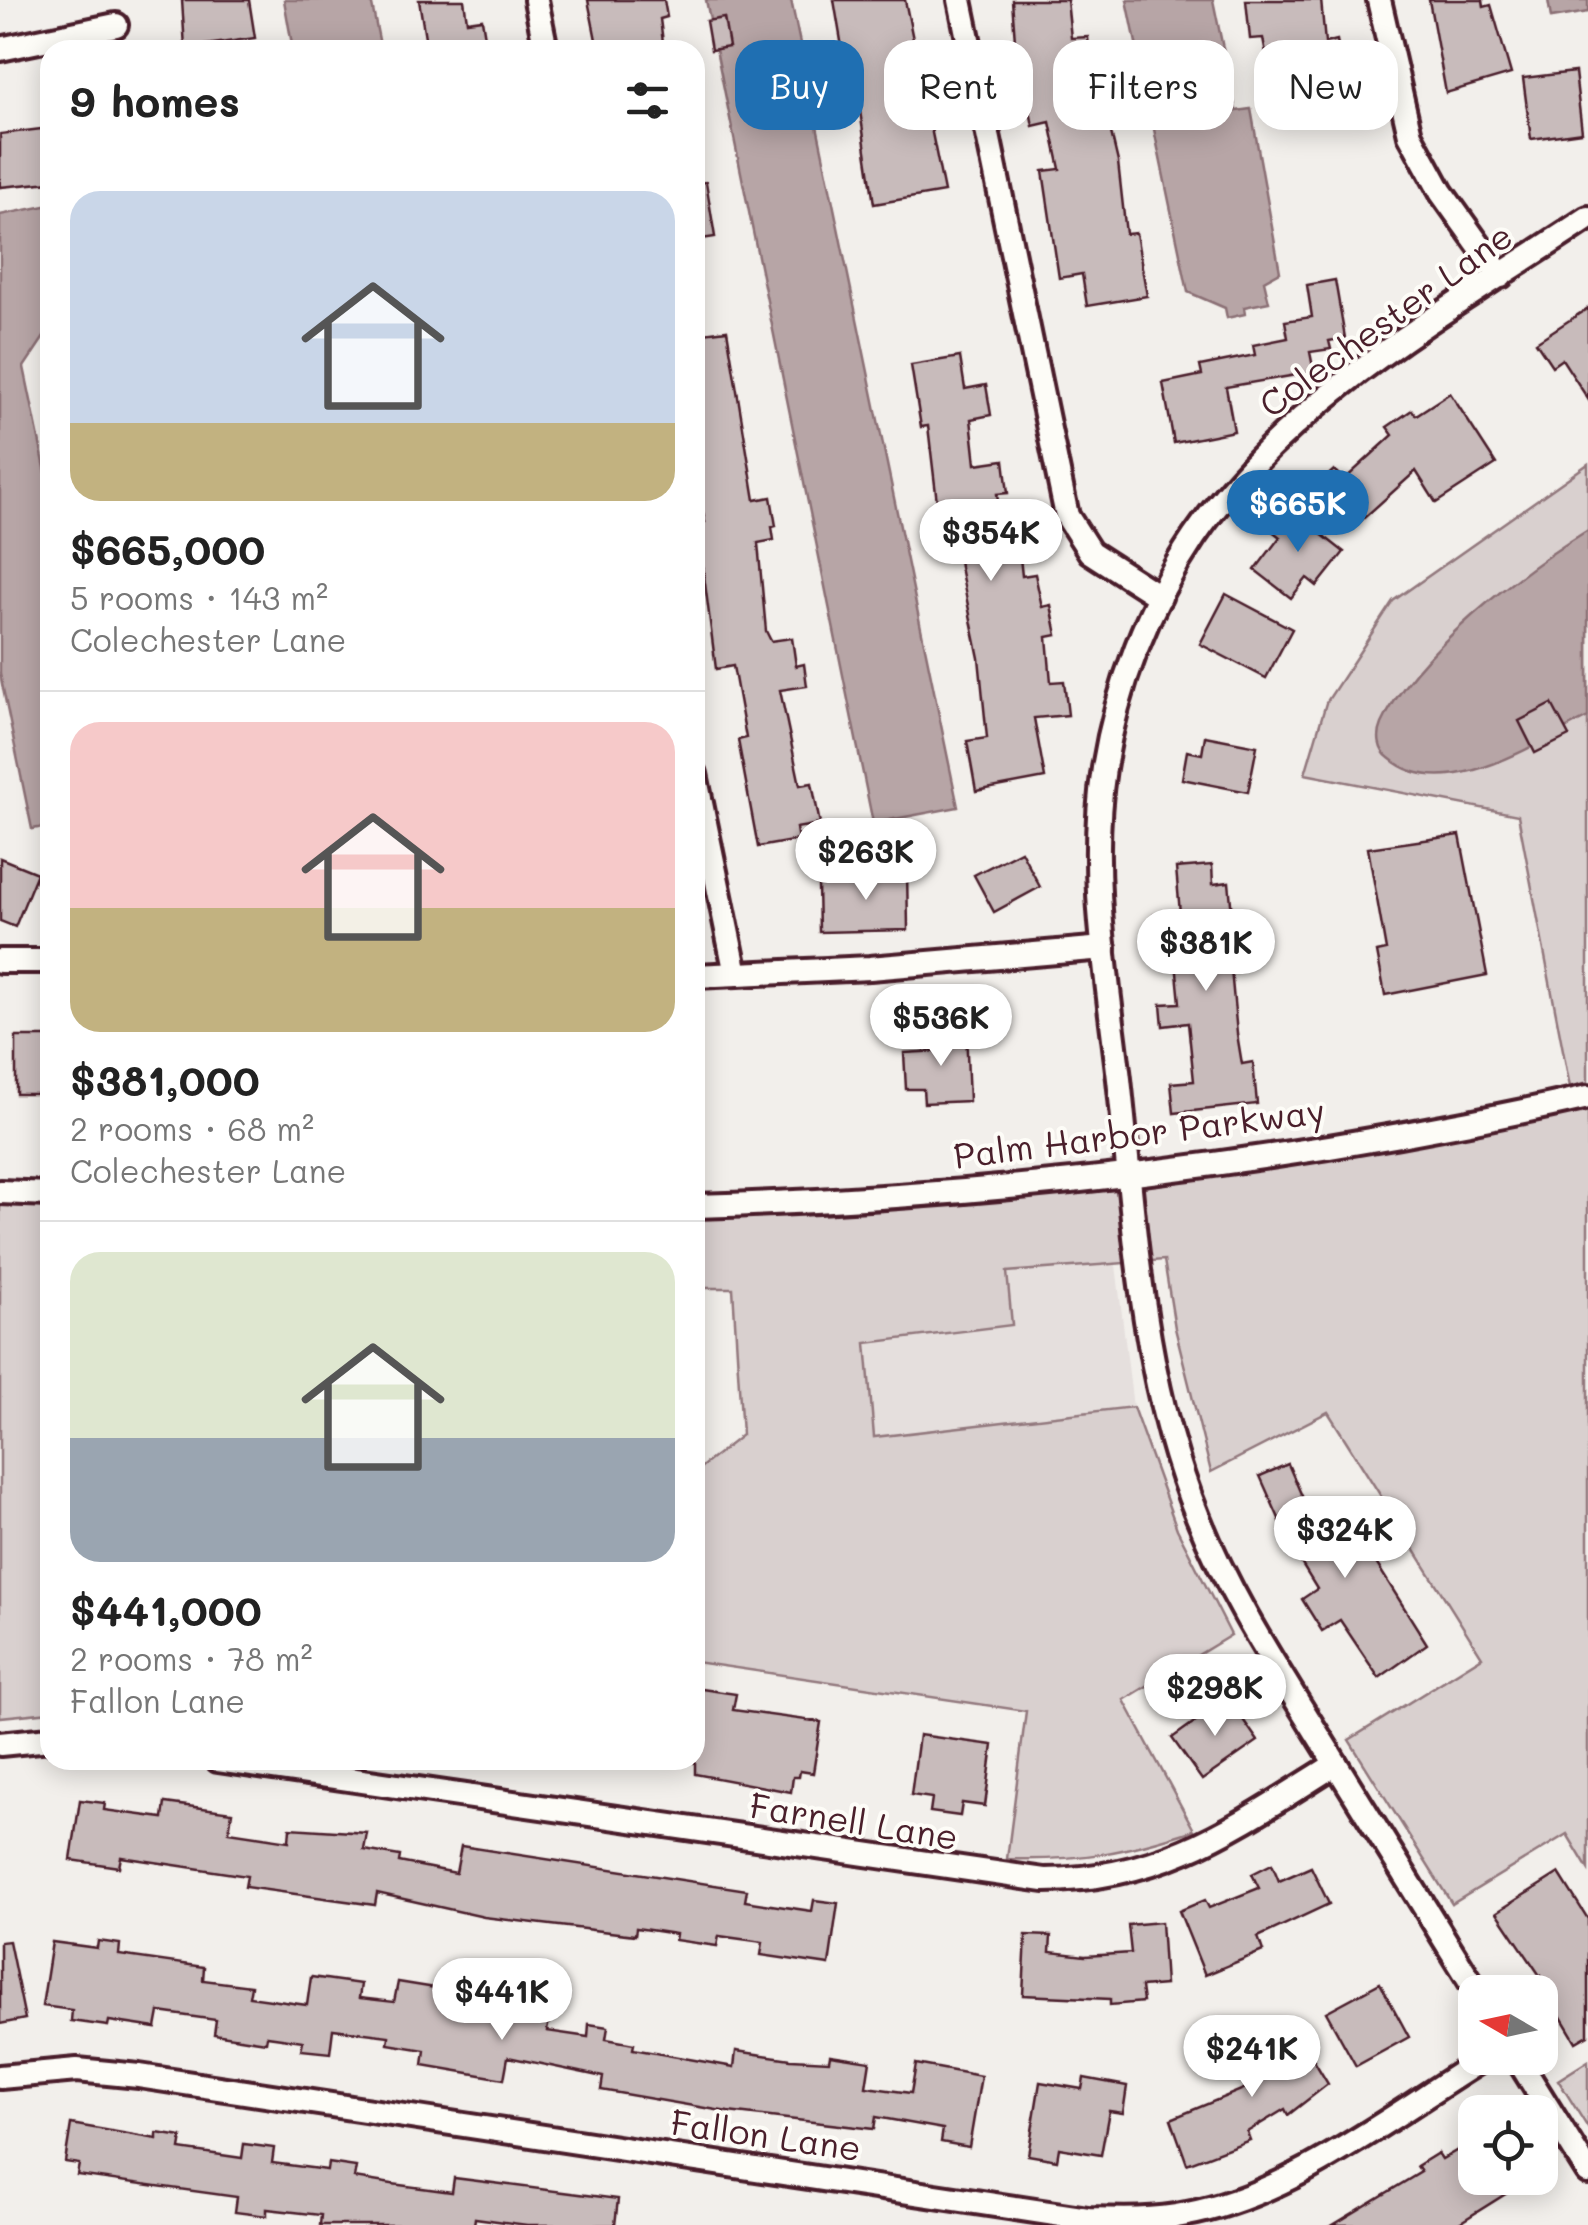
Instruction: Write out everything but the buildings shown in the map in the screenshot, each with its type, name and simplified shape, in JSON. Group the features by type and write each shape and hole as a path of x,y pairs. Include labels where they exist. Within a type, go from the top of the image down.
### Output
{"street":[{"path":"536,0 544,40"},
{"path":"960,0 1067,516 1090,552 1160,597"},
{"path":"1379,0 1410,135 1452,208 1501,276"},
{"path":"44,40 116,25"},
{"path":"0,49 40,41"},
{"name":"Colechester Lane","path":"1466,1975 1235,1596 1182,1477 1153,1362 1104,948 1098,869 1104,767 1124,684 1160,597 1193,539 1266,450 1339,389 1588,218"},
{"path":"705,823 736,974"},
{"path":"705,976 870,968 1104,948"},
{"path":"0,961 40,961"},
{"name":"Palm Harbor Parkway","path":"705,1206 826,1202 1129,1174 1410,1132 1588,1097"},
{"path":"0,1192 40,1194"},
{"path":"0,1744 40,1741"},
{"name":"Farnell Lane","path":"287,1770 1044,1880 1121,1875 1172,1860 1219,1836 1336,1764"},
{"name":"Fallon Lane","path":"0,2077 77,2070 139,2076 1088,2218 1128,2220 1187,2215 1280,2183 1458,2074"},
{"path":"1528,2075 1588,2172"}],"shaded area":[{"path":"284,0 371,0 379,40 291,40"},
{"path":"706,0 791,0 799,40 735,40 735,130 818,130 958,807 873,823"},
{"path":"1127,0 1213,0 1221,40 1135,40"},
{"path":"1548,0 1588,0 1588,12 1551,18"},
{"path":"1234,101 1236,111 1251,109 1280,272 1264,281 1269,302 1244,307 1245,314 1227,318 1225,308 1188,292 1154,130 1234,130"},
{"path":"40,207 40,343 24,367 40,444 40,828 32,829 0,674 0,215"},
{"path":"1588,464 1588,1082 1570,1087 1518,815 1305,774 1326,703 1393,601"},
{"path":"1588,530 1588,717 1517,754 1463,773 1436,776 1411,771 1385,755 1380,729 1397,697 1418,670 1502,591"},
{"path":"1588,1109 1588,1869 1567,1834 1452,1904 1349,1740 1482,1657 1328,1412 1211,1472 1175,1328 1164,1260 1007,1272 1012,1325 866,1343 874,1437 1133,1407 1177,1529 1231,1635 1124,1700 1194,1830 1102,1854 1007,1859 1026,1711 705,1663 705,1464 742,1435 733,1288 705,1288 705,1218 1032,1197 1256,1170"},
{"path":"0,1204 40,1206 40,1713 0,1717"},
{"path":"1116,1265 1133,1407 873,1437 866,1342 1011,1325 1006,1272"},
{"path":"1588,2061 1588,2128 1558,2080"}]}
